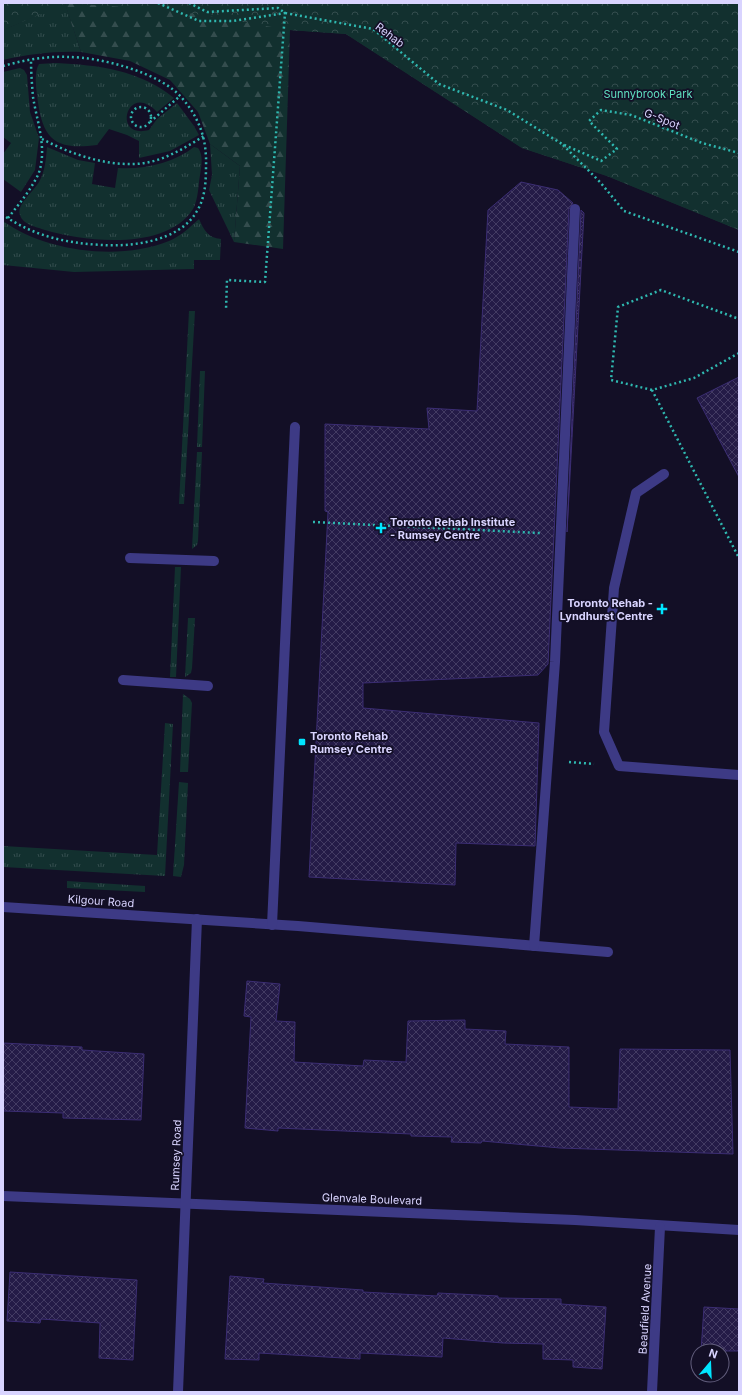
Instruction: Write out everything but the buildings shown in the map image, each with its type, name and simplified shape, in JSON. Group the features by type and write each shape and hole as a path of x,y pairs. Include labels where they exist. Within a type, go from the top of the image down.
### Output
{"street":[{"path":"534,946 555,662 575,209"},
{"path":"272,925 295,427"},
{"path":"664,474 636,493 614,588 604,732 619,766 739,775"},
{"path":"130,558 214,561"},
{"path":"123,680 208,686"},
{"name":"Kilgour Road","path":"3,907 197,919 608,952"},
{"name":"Rumsey Road","path":"178,1392 197,919"},
{"name":"Glenvale Boulevard","path":"3,1196 576,1220 660,1227 739,1230"},
{"name":"Beaufield Avenue","path":"652,1392 660,1227"}],"path":[{"path":"158,3 199,21 233,21 285,13 265,282 227,280 226,310"},
{"name":"Rehab","path":"189,3 207,12 278,8 285,13 373,29 439,84 506,110 562,144"},
{"path":"3,66 31,60 69,57 115,64 166,83 180,96 198,121 204,136 206,158 206,182 197,212 177,231 152,241 124,246 77,243 44,236 3,215"},
{"path":"8,218 30,189 38,174 42,155 42,139 33,92 31,60"},
{"path":"150,122 150,113 148,110 139,108 132,113 132,122 138,127 147,126 180,96"},
{"name":"G-Spot","path":"562,144 601,161 618,149 589,121 601,110 631,115 702,143 739,153"},
{"path":"42,139 64,150 84,156 134,164 166,157 184,149 204,136"},
{"path":"562,144 600,182 624,211 739,252"},
{"path":"739,319 661,290 618,307 611,380 652,390 694,378 739,353"},
{"path":"652,390 739,558"},
{"path":"313,522 561,534"},
{"path":"548,760 619,766"}],"green space":[{"name":"Sunnybrook Park","path":"3,3 739,3 739,230 607,176 522,148 346,34 290,30 283,249 234,242 240,166 210,144 198,112 170,80 130,61 81,52 65,4 3,30"},
{"path":"3,3 66,3 3,30"},
{"path":"65,3 81,52 42,53 3,60 3,30"},
{"name":"Sunnybrook Park","path":"66,3 739,3 739,230 607,176 522,148 346,34 289,30 178,11"},
{"path":"56,63 87,65 103,68 133,75 147,81 174,98 157,112 146,104 138,103 131,106 127,120 130,127 137,131 149,130 157,119 177,103 199,135 170,151 139,158 139,141 109,129 97,145 69,146 60,143 52,138 46,131 39,109 36,84 36,71 39,64"},
{"path":"20,68 24,70 27,75 30,112 39,138 35,170 21,192 3,179 3,154 11,143 3,137 3,72"},
{"path":"210,144 240,166 234,242 209,190 212,175"},
{"path":"47,147 78,160 95,163 92,184 115,188 118,168 138,168 158,164 186,153 194,147 198,148 202,165 197,196 193,209 181,222 165,232 124,240 81,238 45,230 31,225 24,221 19,211 23,203 37,186 43,174"},
{"path":"199,219 207,233 213,237 221,239 220,260 194,260 194,269 74,272 3,265 3,221 20,232 40,240 84,250 106,252 128,251 150,247 169,241 181,234"},
{"path":"189,311 195,311 184,504 179,504"},
{"path":"200,371 205,371 202,447 197,447"},
{"path":"197,452 202,452 198,541 197,545 192,549"},
{"path":"175,567 181,567 176,677 170,677"},
{"path":"188,618 195,618 192,668 191,673 185,677"},
{"path":"183,694 190,699 192,703 188,772 180,772"},
{"path":"165,723 173,724 165,876 3,867 3,846 157,855"},
{"path":"179,782 188,783 184,865 181,877 173,876"},
{"path":"67,881 145,886 145,892 67,888"}],"place":[{"name":"Toronto Rehab Institute - Rumsey Centre","path":"381,528"},
{"name":"Toronto Rehab - Lyndhurst Centre","path":"662,609"},
{"name":"Toronto Rehab Rumsey Centre","path":"302,742"}]}
